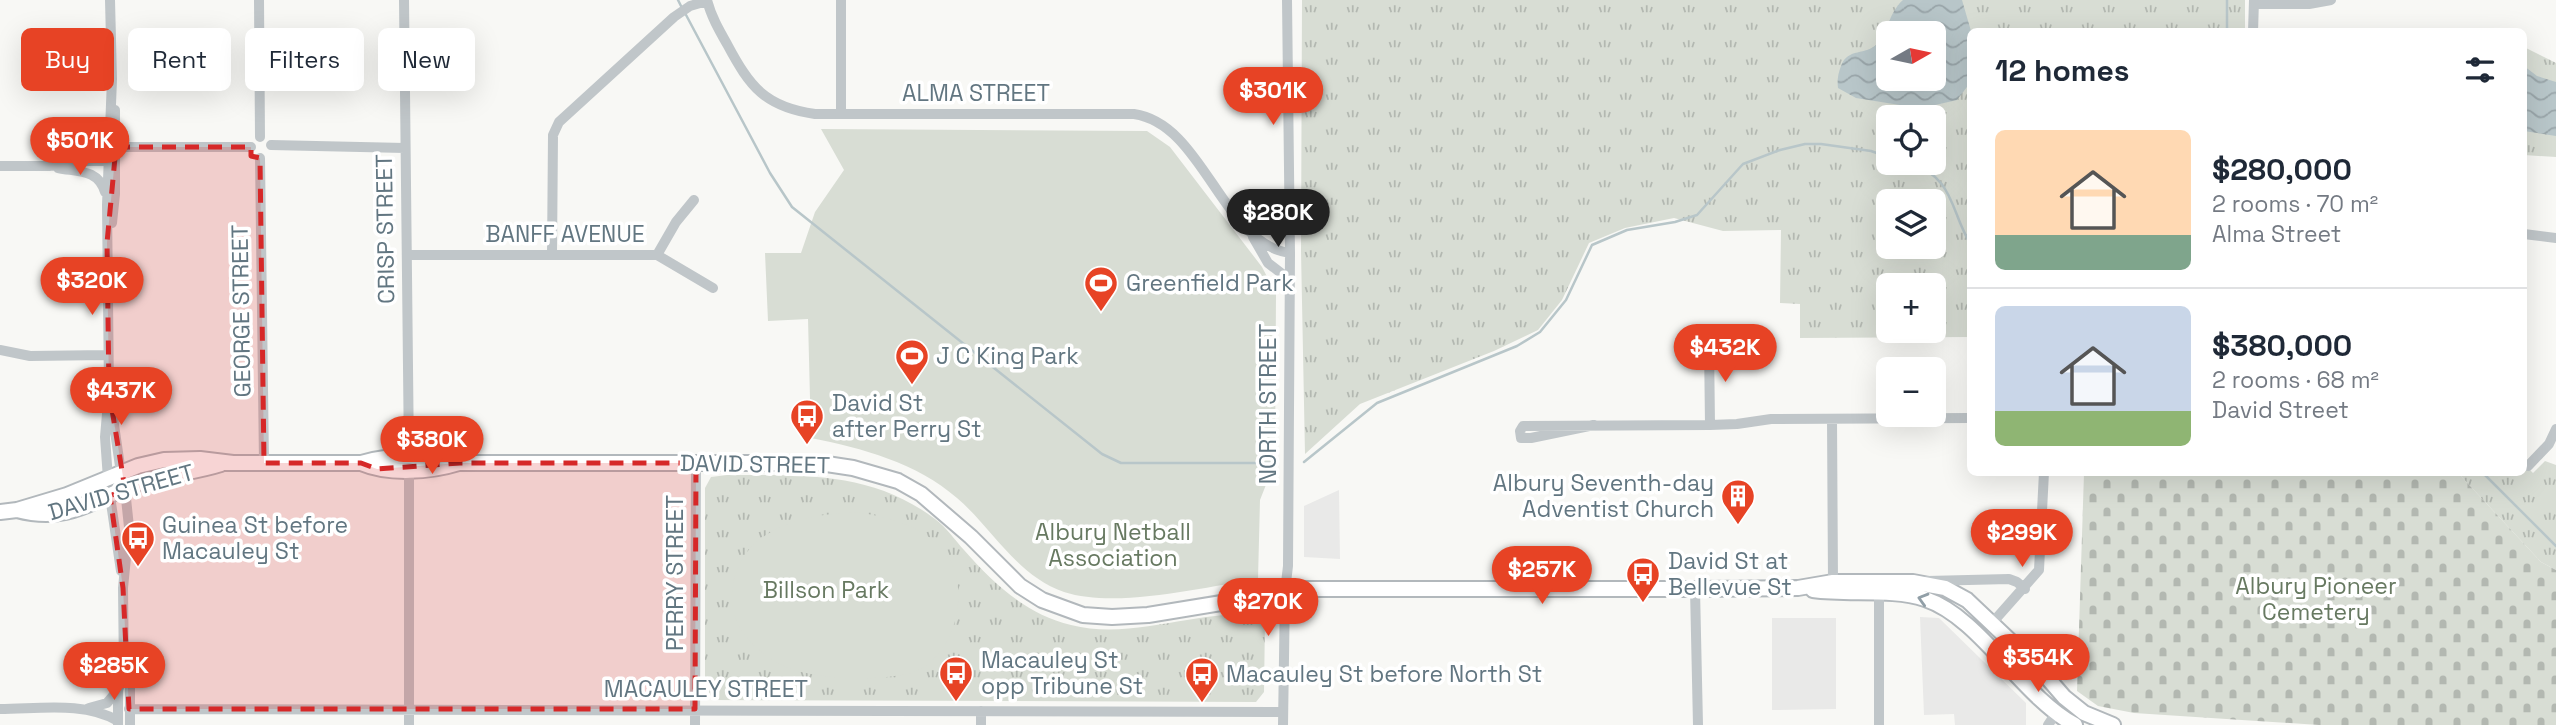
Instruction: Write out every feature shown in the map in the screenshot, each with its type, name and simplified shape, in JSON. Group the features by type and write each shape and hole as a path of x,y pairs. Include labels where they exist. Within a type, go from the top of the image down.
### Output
{"main road":[{"name":"DAVID STREET","path":"0,512 17,510 67,495 146,463 173,459 200,458 225,463 361,463 376,458 409,463 442,458 460,463 820,463 853,468 898,481 940,510 1020,586 1042,600 1083,615 1148,615 1307,589 1798,588 1838,594 1905,595 1928,599 1951,612 1978,637 2052,719 2075,725"},
{"name":"DAVID STREET","path":"17,510 34,515 52,515 80,509 156,478 225,463"},
{"path":"114,476 125,489"},
{"path":"110,496 114,476"},
{"name":"DAVID STREET","path":"1798,588 1833,582 1913,582 1937,585 1954,592 1993,622 2064,697 2084,713 2113,725"},
{"path":"1978,637 1993,622"}],"street":[{"path":"110,0 110,28"},
{"path":"259,0 260,137"},
{"name":"CRISP STREET","path":"404,0 409,725"},
{"path":"841,0 841,114"},
{"name":"NORTH STREET","path":"1283,725 1285,592 1288,566 1290,280 1287,0"},
{"path":"2253,28 2253,2 2309,4 2331,0"},
{"path":"552,254 552,149 555,128 676,16 690,6 707,1"},
{"name":"ALMA STREET","path":"707,1 710,14 741,70 763,96 796,111 841,114 1146,116 1157,120 1175,136 1250,232 1268,263 1290,280"},
{"path":"111,91 107,205 108,355 114,476"},
{"path":"107,243 114,210 115,185 116,148 112,91"},
{"path":"260,137 268,140 271,145 269,155 260,158 254,156 251,147 252,142 260,137"},
{"path":"271,145 405,148"},
{"path":"116,148 251,147"},
{"name":"GEORGE STREET","path":"260,158 264,463"},
{"path":"0,166 49,166 80,161 108,161"},
{"path":"108,161 115,185"},
{"path":"49,166 95,175 103,184 107,205"},
{"name":"BANFF AVENUE","path":"407,255 657,255 676,222 694,200"},
{"name":"ALMA STREET","path":"1250,232 1272,248 1290,253"},
{"path":"2527,233 2556,238"},
{"path":"657,255 713,288"},
{"path":"1709,344 1710,425"},
{"path":"0,350 30,356 108,355"},
{"path":"1523,426 1520,431 1521,438 1594,425 1710,425 1771,419 1967,418"},
{"path":"1832,419 1833,582"},
{"path":"2528,466 2553,447 2556,429"},
{"name":"PERRY STREET","path":"695,725 696,463"},
{"path":"2037,476 2041,512"},
{"path":"1993,622 2037,576 2040,567 2044,476"},
{"path":"83,709 107,703 118,690 124,673 124,588 128,527 125,489"},
{"path":"110,496 124,588"},
{"path":"1913,582 2009,579 2025,589"},
{"path":"1695,589 1698,725"},
{"path":"1879,594 1879,725"},
{"path":"122,724 130,709 130,688 124,673"},
{"path":"118,690 122,724"},
{"path":"0,709 83,709 103,713 122,724"},
{"name":"MACAULEY STREET","path":"130,709 1283,712"},
{"path":"981,711 981,725"}],"highlighted area":[{"path":"116,147 251,147 251,156 260,158 264,463 361,463 377,469 460,463 696,463 695,709 129,709 123,588 110,496 125,489 109,391 107,243"}],"shaded area":[{"path":"1339,490 1340,559 1304,557 1304,506"},
{"path":"1920,617 1939,618 2026,703 2026,725 1955,725 1954,714 1924,715"},
{"path":"1772,618 1836,618 1836,709 1772,710"}],"green space":[{"path":"1302,0 2245,0 2245,28 1967,28 1967,337 1946,337 1946,273 1876,273 1876,338 1800,338 1800,304 1780,303 1781,230 1723,231 1674,218 1625,228 1589,243 1562,300 1538,330 1494,351 1360,404 1305,454 1301,251"},
{"path":"2527,48 2556,63 2556,157 2527,155"},
{"name":"Albury Netball Association","path":"821,129 1147,131 1170,147 1262,267 1276,294 1275,462 1260,500 1258,579 1134,597 1085,597 1064,592 1033,575 1006,551 957,498 924,475 869,452 811,438 808,319 768,321 765,253 801,253 815,212 844,170"},
{"path":"2545,461 2556,465 2556,570 2541,562 2461,476 2527,476 2527,467 2533,473"},
{"name":"Billson Park","path":"809,476 861,484 886,492 911,503 939,522 987,575 1012,596 1040,613 1071,625 1100,629 1129,628 1256,611 1265,619 1264,692 1256,702 713,700 705,685 705,488 711,477"},
{"name":"Albury Pioneer Cemetery","path":"2084,476 2461,476 2541,562 2556,570 2556,725 2319,725 2134,713 2098,706 2077,691"},
{"path":"854,512 891,519 925,534 944,551 953,566 958,584 958,603 948,640 924,667 907,674 879,678 846,678 814,675 786,667 753,645 739,626 735,615 732,603 734,580 743,558 759,540 792,522"}],"water":[{"path":"1903,0 1962,0 1970,28 1967,28 1967,87 1957,100 1935,105 1900,105 1856,98 1838,88 1838,74 1844,60 1876,45 1876,91 1946,91 1946,21 1889,21"},
{"path":"2527,68 2537,76 2556,82 2556,136 2527,131"}],"waterway":[{"path":"678,0 682,8"},
{"path":"2227,0 2227,28"},
{"path":"685,13 770,173 792,207 1102,454 1121,463 1273,463"},
{"path":"1304,462 1377,403 1517,346 1540,332 1566,300 1592,245 1627,230 1675,222 1697,215 1743,164 1780,150 1805,144 1821,144 1876,153"},
{"path":"1932,175 1949,196 1967,237"},
{"path":"2486,476 2556,546"}],"place":[{"name":"Greenfield Park","path":"1101,313"},
{"name":"J C King Park","path":"912,386"},
{"name":"David St after Perry St","path":"807,446"},
{"name":"Albury Seventh-day Adventist Church","path":"1738,526"},
{"name":"Guinea St before Macauley St","path":"138,568"},
{"name":"David St at Bellevue St","path":"1643,604"},
{"name":"Macauley St opp Tribune St","path":"956,703"},
{"name":"Macauley St before North St","path":"1202,704"}]}
